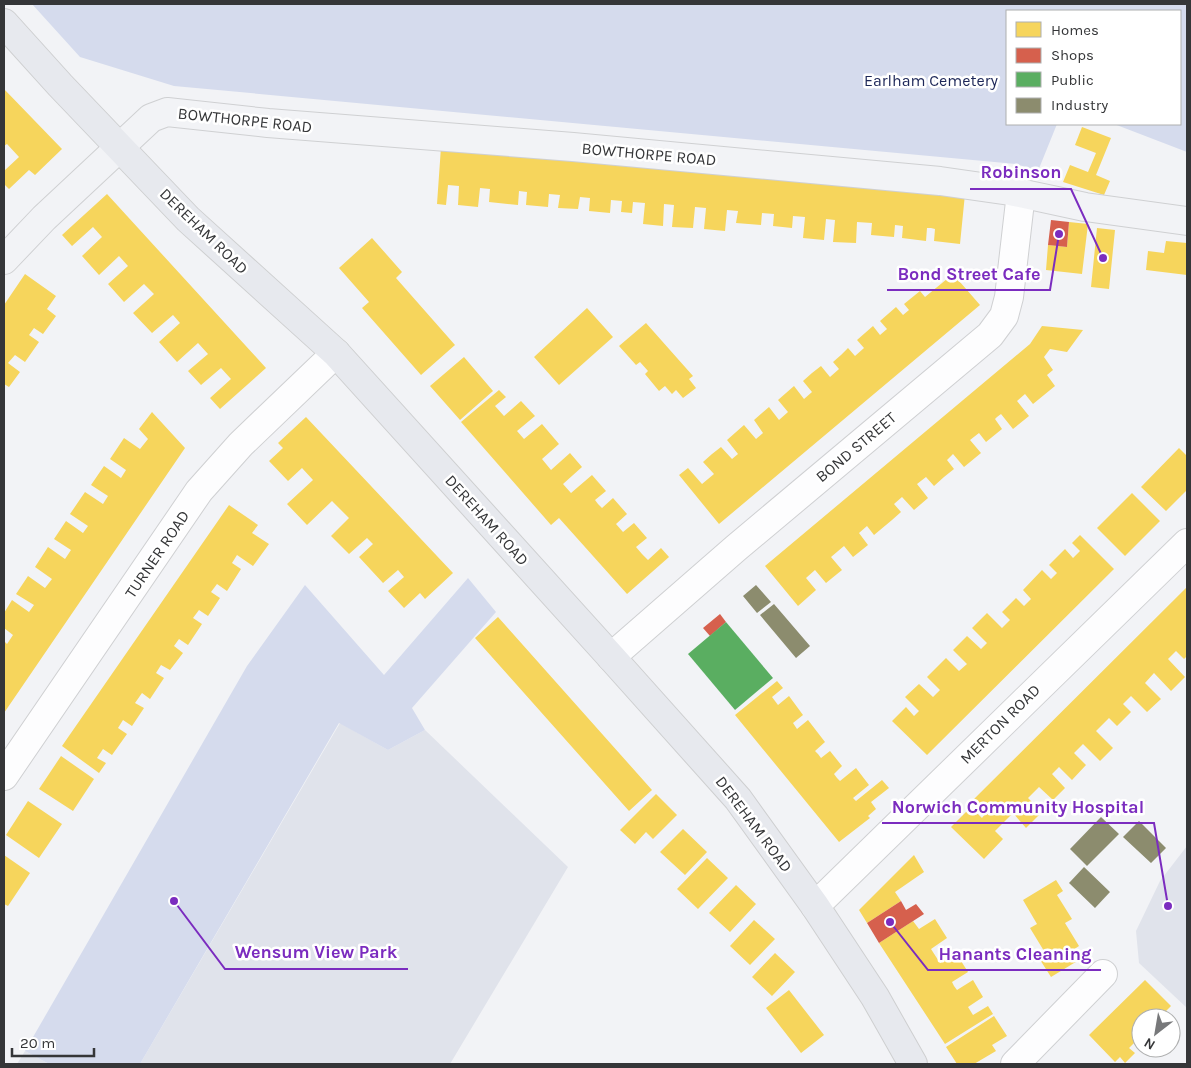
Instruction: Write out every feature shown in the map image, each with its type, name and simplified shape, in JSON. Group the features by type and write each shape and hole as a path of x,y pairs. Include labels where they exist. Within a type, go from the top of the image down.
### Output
{"main road":[{"name":"DEREHAM ROAD","path":"4,23 188,220 336,353 738,799 876,997 913,1064"}],"street":[{"name":"BOWTHORPE ROAD","path":"4,260 44,218 151,118 166,112 268,123 930,180 1187,221"},
{"name":"BOND STREET","path":"611,656 718,563 990,335 1004,316 1010,297 1021,194"},
{"name":"TURNER ROAD","path":"4,776 199,491 240,444 336,353"},
{"name":"MERTON ROAD","path":"814,906 1187,543"},
{"path":"1015,1064 1103,974"}],"shaded area":[{"path":"340,723 388,750 425,730 568,867 450,1064 140,1064"},
{"path":"1187,846 1187,1008 1139,963 1136,931 1160,881"},
{"path":"25,1051 49,1064 17,1064"}],"green space":[{"name":"Earlham Cemetery","path":"32,4 1187,4 1187,152 1117,125 1181,125 1181,10 1006,10 1006,125 1057,125 1038,171 1016,164 174,86 80,57"},
{"path":"468,578 496,612 412,708 425,730 388,750 339,723 140,1064 49,1064 25,1051 247,666 305,585 384,675"}],"building: Homes":[{"path":"4,89 62,149 35,175 29,170 9,189 4,184 4,171 19,157 7,144 4,146"},
{"path":"1082,127 1111,138 1096,175 1110,181 1104,195 1063,182 1070,165 1088,172 1096,153 1075,145"},
{"path":"441,147 965,194 960,244 934,241 935,229 931,228 927,228 926,241 902,238 903,226 895,225 894,237 871,235 872,223 857,222 856,243 833,242 835,220 826,219 824,240 803,238 805,217 793,216 792,228 773,226 774,214 762,213 761,225 736,223 738,211 727,210 725,231 704,229 706,208 695,207 693,228 672,227 674,205 664,204 663,226 643,224 645,203 633,202 632,213 621,212 622,201 611,200 610,213 589,211 590,198 580,197 578,209 558,208 560,195 549,194 548,207 526,205 527,192 519,191 518,205 489,202 490,189 480,188 478,207 458,205 459,186 448,185 446,205 437,204"},
{"path":"107,194 266,368 220,409 210,398 231,379 221,368 201,385 188,371 208,354 198,343 177,362 159,342 180,323 173,315 152,333 133,313 154,294 144,284 124,302 108,284 128,266 119,256 99,275 82,256 102,237 93,227 72,246 62,235"},
{"path":"1069,222 1088,224 1082,274 1046,270 1048,245 1067,247"},
{"path":"1097,228 1115,230 1109,289 1091,287"},
{"path":"372,238 402,272 396,278 455,345 421,375 362,308 369,302 339,268"},
{"path":"1166,241 1187,243 1187,275 1146,270 1148,251 1164,253"},
{"path":"25,274 56,296 47,309 56,316 43,334 34,328 29,335 39,342 25,362 15,355 8,363 20,372 9,387 4,384 4,305"},
{"path":"953,274 980,305 719,524 679,475 688,468 702,484 714,474 703,462 721,447 732,459 738,454 727,440 744,425 756,439 763,433 754,420 769,407 779,420 788,412 778,400 794,386 804,399 812,392 803,381 812,373 821,366 830,377 839,369 833,362 848,348 855,356 864,348 857,340 873,326 880,335 887,329 880,321 896,307 903,315 909,310 904,304 920,291 925,297"},
{"path":"587,308 613,337 559,385 534,357"},
{"path":"646,323 693,376 689,379 696,388 683,398 676,390 672,394 665,386 659,391 645,374 648,371 640,362 636,365 619,346"},
{"path":"1042,326 1083,330 1067,352 1050,349 1044,357 1053,370 1047,375 1055,386 1033,404 1025,394 1017,401 1029,416 1013,429 1001,414 997,417 995,419 1002,429 986,442 979,433 970,440 981,453 964,467 953,454 947,460 954,469 934,486 926,477 917,484 928,498 914,510 902,497 894,504 901,512 874,535 867,526 859,533 868,545 853,557 844,546 831,557 842,570 826,583 815,570 806,578 816,590 798,606 765,566 1030,344"},
{"path":"464,357 493,391 460,420 430,386"},
{"path":"499,390 506,397 495,406 504,416 521,401 535,416 517,431 524,439 542,424 559,444 542,459 551,470 570,453 582,467 563,484 571,493 592,475 606,491 595,500 598,504 602,508 613,498 627,514 616,524 623,532 634,523 647,538 636,547 642,554 648,560 661,548 669,557 627,594 559,518 551,525 461,422"},
{"path":"152,412 185,448 4,713 4,641 7,644 13,635 4,628 4,613 12,600 29,612 34,605 16,594 28,576 45,588 52,579 35,567 48,547 65,559 71,550 54,539 66,521 83,533 88,526 70,514 85,492 103,504 108,496 91,485 104,466 121,478 126,470 110,459 124,438 140,449 148,439 139,429"},
{"path":"306,417 453,573 425,599 420,593 404,608 388,591 404,577 398,570 383,583 359,557 373,544 367,538 349,554 331,536 349,518 332,501 307,525 287,504 313,480 302,468 288,481 269,461 283,448 278,443"},
{"path":"1179,448 1187,456 1187,490 1166,511 1141,487"},
{"path":"1132,493 1160,521 1125,556 1097,528"},
{"path":"229,505 258,525 252,533 269,544 253,566 237,555 232,563 241,569 227,591 217,584 211,592 220,598 208,616 199,610 193,618 202,624 188,645 179,639 174,646 183,653 170,670 161,665 156,673 164,678 150,699 142,693 135,703 144,708 132,726 123,720 118,728 127,734 112,755 103,749 97,758 106,763 99,773 62,746"},
{"path":"1080,535 1114,569 927,755 892,721 906,707 914,716 919,711 905,697 919,684 933,697 940,690 927,677 946,658 959,671 967,664 953,650 967,636 981,649 987,643 972,628 987,613 1002,628 1010,620 1002,612 1016,598 1024,606 1031,599 1023,590 1042,570 1051,579 1057,573 1049,565 1065,549 1073,558 1080,551 1072,543"},
{"path":"1187,587 1187,656 1184,659 1176,651 1168,659 1185,677 1171,691 1154,673 1145,683 1161,699 1147,712 1131,696 1123,704 1131,712 1117,726 1109,718 1096,731 1113,748 1100,761 1083,744 1074,753 1086,765 1072,780 1059,767 1052,774 1065,788 1053,800 1039,787 1028,798 1042,812 1026,828 1013,813 995,831 1003,839 984,859 951,827 971,807 982,818 985,814 972,801"},
{"path":"498,617 652,790 629,811 475,638"},
{"path":"777,681 783,688 772,697 778,705 789,696 803,715 793,723 797,729 808,720 825,742 815,751 821,758 830,751 842,766 834,774 837,778 840,781 856,768 869,785 853,798 856,801 882,780 889,788 871,802 876,809 868,816 870,818 839,842 735,715"},
{"path":"61,756 94,779 73,811 39,789"},
{"path":"656,794 677,815 653,839 646,832 635,844 620,830"},
{"path":"28,801 62,824 39,858 6,835"},
{"path":"683,829 707,852 685,875 660,852"},
{"path":"4,855 30,873 8,906 4,904"},
{"path":"914,855 924,872 895,892 901,901 867,923 859,910"},
{"path":"707,858 728,878 698,909 677,889"},
{"path":"1056,880 1063,891 1057,895 1072,919 1065,923 1079,946 1073,950 1079,960 1051,977 1037,955 1044,951 1030,928 1037,924 1023,900"},
{"path":"736,885 756,904 730,932 709,913"},
{"path":"935,919 947,938 931,949 940,963 956,953 968,972 952,982 954,986 957,990 973,980 983,997 968,1007 973,1015 988,1006 993,1014 945,1044 879,943 913,921 919,929"},
{"path":"754,920 775,939 750,965 730,946"},
{"path":"775,953 795,972 772,996 752,977"},
{"path":"1145,980 1171,1006 1169,1008 1131,1008 1131,1046 1129,1048 1131,1050 1131,1057 1125,1063 1120,1057 1115,1062 1089,1035"},
{"path":"789,990 824,1035 801,1053 766,1008"},
{"path":"994,1016 1007,1036 992,1045 996,1051 974,1064 957,1064 946,1047"}],"building: Shops":[{"path":"1051,220 1069,222 1067,247 1048,245"},
{"path":"720,614 726,622 710,636 703,628"},
{"path":"901,901 906,910 916,904 924,914 879,943 867,923"}],"building: Public":[{"path":"726,622 773,678 735,710 688,654"}],"building: Industry":[{"path":"756,585 771,602 757,613 743,596"},
{"path":"774,604 810,646 796,658 760,615"},
{"path":"1101,817 1119,834 1087,866 1070,849"},
{"path":"1139,821 1166,848 1151,863 1123,837"},
{"path":"1084,867 1110,892 1095,908 1069,883"}],"place":[{"name":"Bond Street Cafe","path":"1059,234"},
{"name":"Robinson","path":"1103,258"},
{"name":"Wensum View Park","path":"174,901"},
{"name":"Norwich Community Hospital","path":"1168,906"},
{"name":"Hanants Cleaning","path":"890,922"}]}
